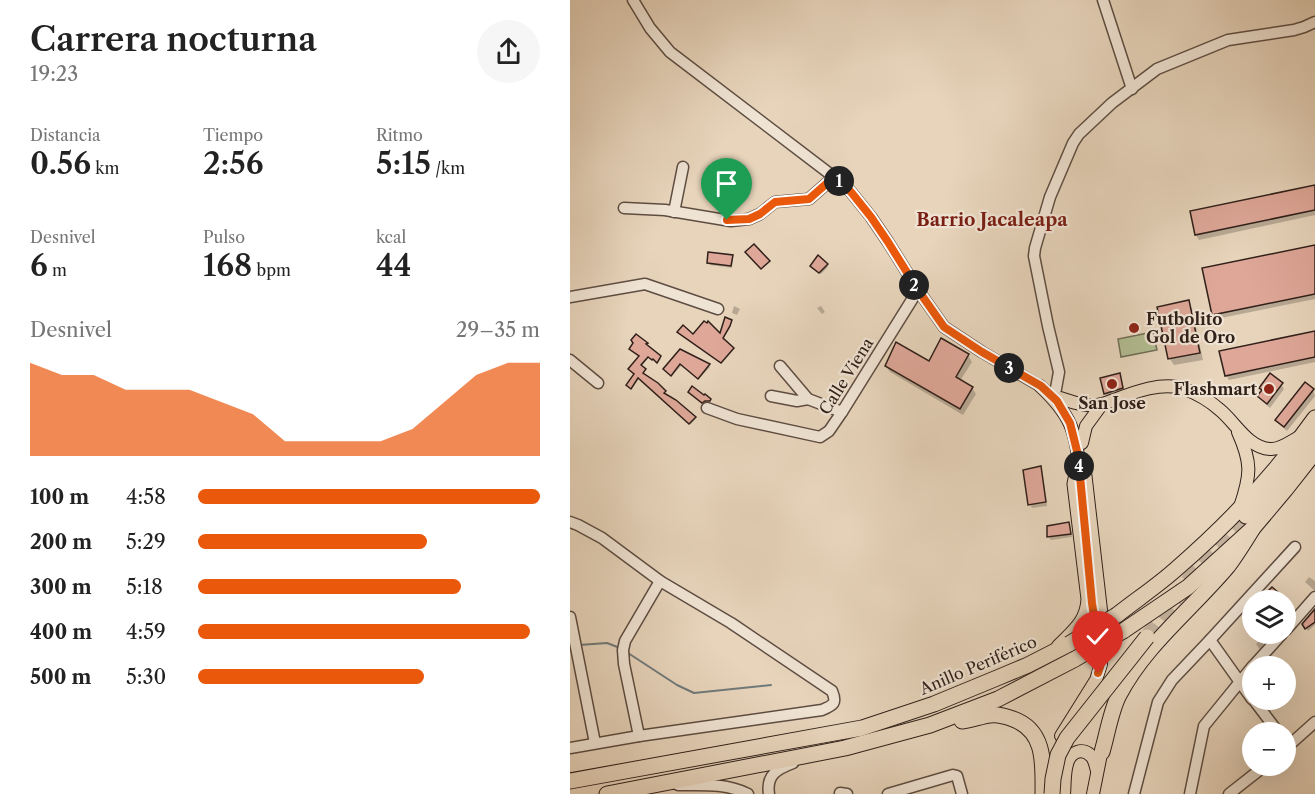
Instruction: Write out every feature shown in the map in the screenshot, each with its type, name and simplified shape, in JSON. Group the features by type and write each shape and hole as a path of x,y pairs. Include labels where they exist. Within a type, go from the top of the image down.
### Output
{"highway":[{"name":"Anillo Periférico","path":"607,794 845,748 930,725 998,699 1075,659 1123,631 1188,587 1310,435 1315,418"},
{"name":"Anillo Periférico","path":"570,781 862,728 934,704 996,678 1069,644 1117,615 1246,517 1286,490 1315,452"},
{"path":"1053,652 1080,626 1089,607 1075,484 1079,464"},
{"path":"1102,752 1117,698 1129,677 1154,645 1227,567 1241,548 1246,517"},
{"path":"1052,794 1058,755 1067,738 1147,637"},
{"path":"930,725 990,715 1005,716 1028,727 1036,737 1041,750 1044,794"}],"main road":[{"path":"1041,386 1058,396 1084,405 1102,404 1167,386 1180,387 1198,394 1219,408 1252,442 1260,447 1280,448 1310,435"},
{"path":"1041,386 1057,401 1070,423 1076,444 1092,603 1101,664 1096,680 1055,746 1044,794"},
{"path":"1058,396 1070,411 1082,443"},
{"path":"1092,794 1102,752 1108,706 1107,663 1082,443 1086,426 1102,404"},
{"path":"1235,425 1247,453 1249,468 1246,517"},
{"path":"1064,794 1066,765 1074,752 1084,751 1090,755 1097,772"}],"street":[{"path":"633,0 650,28 670,52 851,192 871,217 944,327 1041,386"},
{"path":"1103,0 1132,89"},
{"path":"1058,396 1059,372 1034,256 1050,197 1079,134 1112,103 1157,69 1228,40 1294,30 1315,22"},
{"path":"674,212 684,167"},
{"path":"624,208 665,210 731,221 749,219 760,214 775,202 809,199 834,177"},
{"path":"570,297 645,284 717,309"},
{"name":"Calle Viena","path":"707,408 737,419 820,437 829,431 842,412 918,290"},
{"path":"570,360 598,382"},
{"path":"780,366 808,399 842,412"},
{"path":"771,396 797,401 808,399"},
{"path":"570,522 602,538 660,581 731,623 832,691 835,698 831,707 822,710 570,748"},
{"path":"1134,794 1158,702 1172,680 1295,547"},
{"path":"639,736 623,650 625,641 660,581"},
{"path":"1296,618 1315,597"},
{"path":"570,617 595,743"},
{"path":"1210,640 1242,685"},
{"path":"1262,656 1273,644"},
{"path":"1190,794 1204,726 1242,678"},
{"path":"1261,710 1270,722"},
{"path":"1296,738 1315,722"},
{"path":"769,794 768,783 779,769 814,754"},
{"path":"888,794 953,775 957,776 960,781 962,794"},
{"path":"1229,794 1252,776"},
{"path":"653,786 711,785 728,787 748,794"}],"green space":[{"path":"1153,332 1157,350 1121,357 1118,339"}],"building":[{"path":"1315,185 1315,210 1195,235 1190,211"},
{"path":"754,244 770,261 761,269 745,252"},
{"path":"1315,245 1315,294 1212,315 1202,268"},
{"path":"708,252 733,255 731,266 707,263"},
{"path":"818,255 828,264 819,273 810,266"},
{"path":"1189,300 1200,353 1168,359 1157,307"},
{"path":"725,317 732,320 723,338 734,348 721,363 677,332 683,325 693,334 704,321 707,323 708,321 720,333"},
{"path":"1315,331 1315,357 1225,376 1219,351"},
{"path":"636,334 661,356 657,363 648,357 641,365 646,369 643,373 658,383 666,391 664,393 696,417 689,424 638,378 631,389 626,385 634,374 628,369 639,356 629,349 633,343 631,340"},
{"path":"941,338 969,354 956,377 973,387 960,409 885,366 896,342 929,361"},
{"path":"680,349 710,364 698,379 680,364 671,376 663,369"},
{"name":"San Jose","path":"1120,373 1123,388 1104,394 1100,378"},
{"name":"Flashmart","path":"1270,373 1283,383 1267,404 1257,396 1262,390 1259,388"},
{"path":"1305,382 1314,389 1284,427 1275,420"},
{"path":"692,386 711,399 710,401 702,403 688,392"},
{"path":"1041,466 1046,502 1028,505 1023,470"},
{"path":"1069,522 1071,534 1047,537 1047,526"},
{"path":"1315,609 1315,622 1305,629 1302,624"}],"waterway":[{"path":"579,645 607,643 620,648"},
{"path":"628,653 677,685 694,693 771,685"}],"tunnel":[{"path":"1147,637 1193,574 1246,516"}],"place":[{"name":"Futbolito Gol de Oro","path":"1134,328"},
{"name":"San Jose","path":"1112,384"},
{"name":"Flashmart","path":"1269,389"}],"district":[{"name":"Barrio Jacaleapa","path":"992,220"}],"route":[{"path":"727,220 749,219 760,214 775,202 809,199 834,177 851,192 871,217 904,270 944,327 1041,386 1057,401 1070,423 1078,455 1092,603 1101,664 1098,673"}]}
